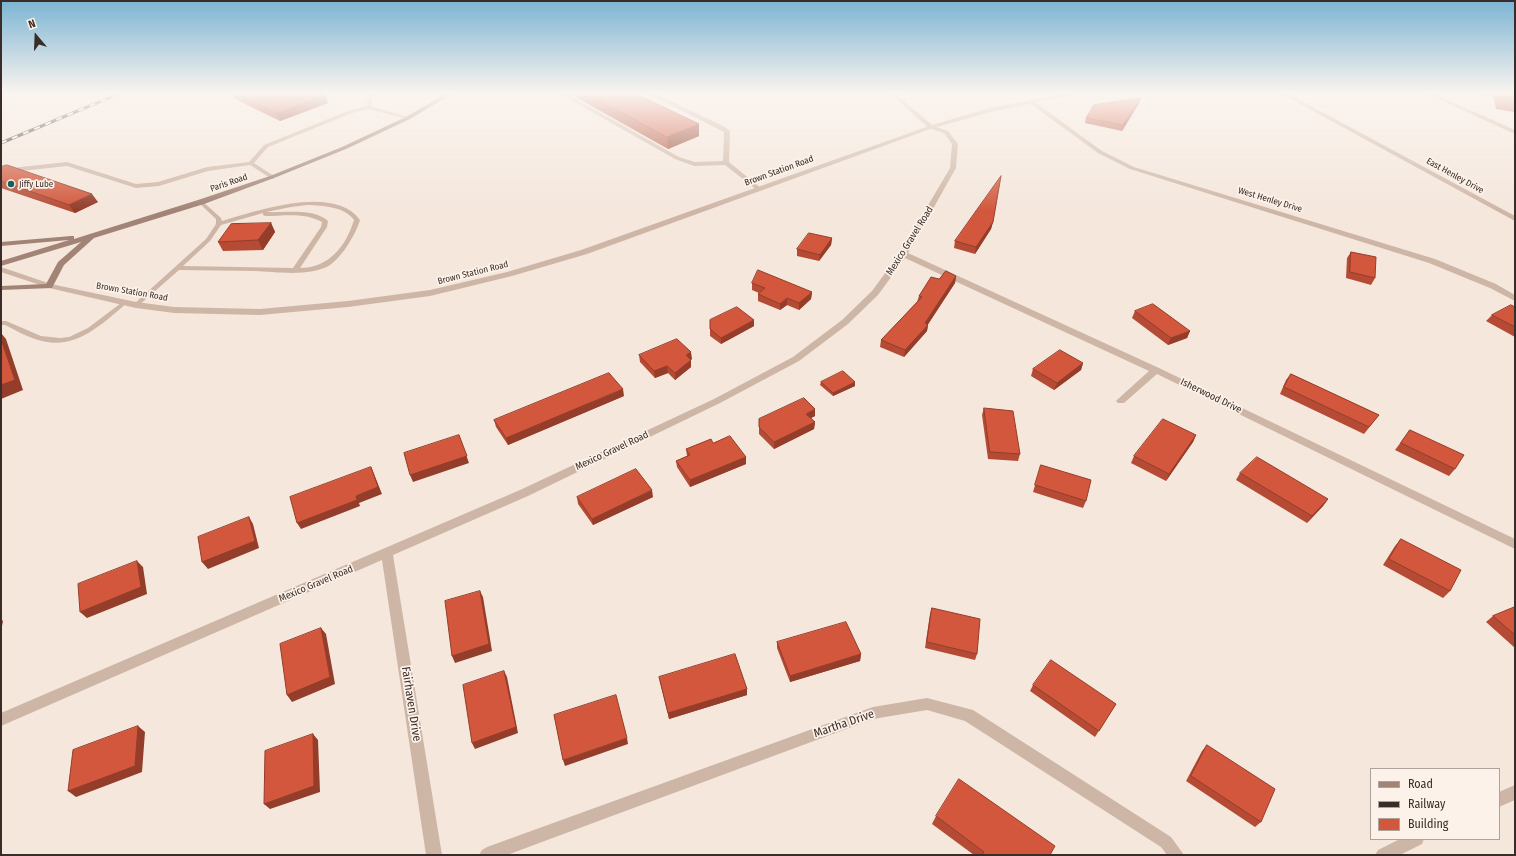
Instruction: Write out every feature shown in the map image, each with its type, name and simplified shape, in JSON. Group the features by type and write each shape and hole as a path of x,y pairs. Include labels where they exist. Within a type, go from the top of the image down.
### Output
{"main road":[{"name":"Paris Road","path":"1,264 201,202 272,177 344,148 378,132"},
{"path":"1,244 93,236"},
{"path":"1,288 49,286 61,264 93,236"}],"street":[{"name":"Brown Station Road","path":"1,269 49,286 136,305 174,310 260,312 348,304 430,293 509,274 584,252 917,132"},
{"name":"Mexico Gravel Road","path":"1,720 538,486 717,401 796,359 845,322 875,293 904,254 954,168 955,144 946,132"},
{"name":"West Henley Drive","path":"1072,132 1100,152 1132,168 1432,261 1493,286 1515,298"},
{"name":"East Henley Drive","path":"1355,132 1515,219"},
{"name":"Isherwood Drive","path":"904,254 1156,370 1515,544"},
{"path":"1121,401 1156,370"},
{"name":"Fairhaven Drive","path":"387,553 434,855"},
{"name":"Martha Drive","path":"487,855 873,713 927,704 968,715 1166,842 1176,855"},
{"path":"1500,800 1515,792"},
{"path":"1383,855 1415,840"}],"lane":[{"path":"1,173 18,169 67,164 136,186 159,184 207,169 251,163 266,146 301,132"},
{"path":"631,132 677,158 694,164 726,163 759,189"},
{"path":"726,163 727,132"},
{"path":"251,163 272,177"},
{"path":"201,202 219,219 219,224"},
{"path":"136,305 208,240 219,224 282,207 307,204 342,208 352,212 355,216 356,224 331,261 319,267 295,270 177,268"},
{"path":"255,214 310,216 324,221 324,227 295,270"},
{"path":"1,323 6,323 48,340 65,341 83,334 125,302"}],"building":[{"path":"658,132 679,132 667,137"},
{"path":"7,165 92,194 69,205 1,181 1,167"},
{"path":"1001,176 993,222 976,247 955,241"},
{"path":"271,223 258,240 218,242 231,224"},
{"path":"809,233 832,238 820,255 797,249"},
{"path":"1351,252 1376,257 1375,278 1350,272"},
{"path":"758,270 812,292 799,303 787,298 780,304 758,294 765,288 752,283"},
{"path":"946,271 956,276 925,323 928,325 905,350 881,340 922,297 919,296 931,277 939,279"},
{"path":"1153,304 1190,331 1171,338 1135,311"},
{"path":"1511,305 1515,307 1515,327 1492,315"},
{"path":"737,307 754,320 721,338 710,329 710,320"},
{"path":"1,339 15,380 1,385"},
{"path":"677,339 691,352 686,355 691,360 675,373 667,366 654,371 639,355"},
{"path":"1060,350 1083,363 1057,383 1033,369"},
{"path":"843,371 855,382 833,393 821,382"},
{"path":"609,373 623,389 506,438 494,420"},
{"path":"1291,374 1379,415 1369,427 1284,387"},
{"path":"804,398 815,409 806,414 815,422 774,442 759,427 759,419"},
{"path":"984,408 1013,411 1020,454 990,452"},
{"path":"1163,419 1196,435 1169,474 1134,456"},
{"path":"1410,430 1464,455 1455,469 1401,443"},
{"path":"459,435 467,456 410,475 404,453"},
{"path":"730,436 746,457 690,480 676,461 690,455 686,449 711,439 713,443"},
{"path":"1257,457 1328,499 1312,516 1240,473"},
{"path":"1041,465 1091,480 1086,501 1035,485"},
{"path":"371,467 378,487 356,496 357,500 297,523 290,497"},
{"path":"636,469 652,490 592,519 577,497"},
{"path":"249,517 255,541 202,562 198,537"},
{"path":"1401,539 1461,570 1450,591 1389,559"},
{"path":"137,561 141,587 80,612 78,584"},
{"path":"480,591 489,644 452,656 445,601"},
{"path":"1515,607 1515,635 1493,616"},
{"path":"932,608 980,619 977,654 927,642"},
{"path":"846,622 861,654 790,676 777,642"},
{"path":"321,628 330,677 287,695 280,644"},
{"path":"735,654 747,689 668,713 659,677"},
{"path":"1051,660 1116,704 1099,731 1033,685"},
{"path":"504,671 516,727 472,743 463,685"},
{"path":"616,695 627,738 563,760 554,715"},
{"path":"138,726 135,766 68,791 73,750"},
{"path":"313,734 314,786 264,804 265,751"},
{"path":"1207,745 1275,789 1261,822 1191,776"},
{"path":"959,779 1055,846 1050,855 982,855 984,852 936,816"}],"railway":[{"path":"1,143 27,132"}],"place":[{"name":"Jiffy Lube","path":"11,184"}]}
